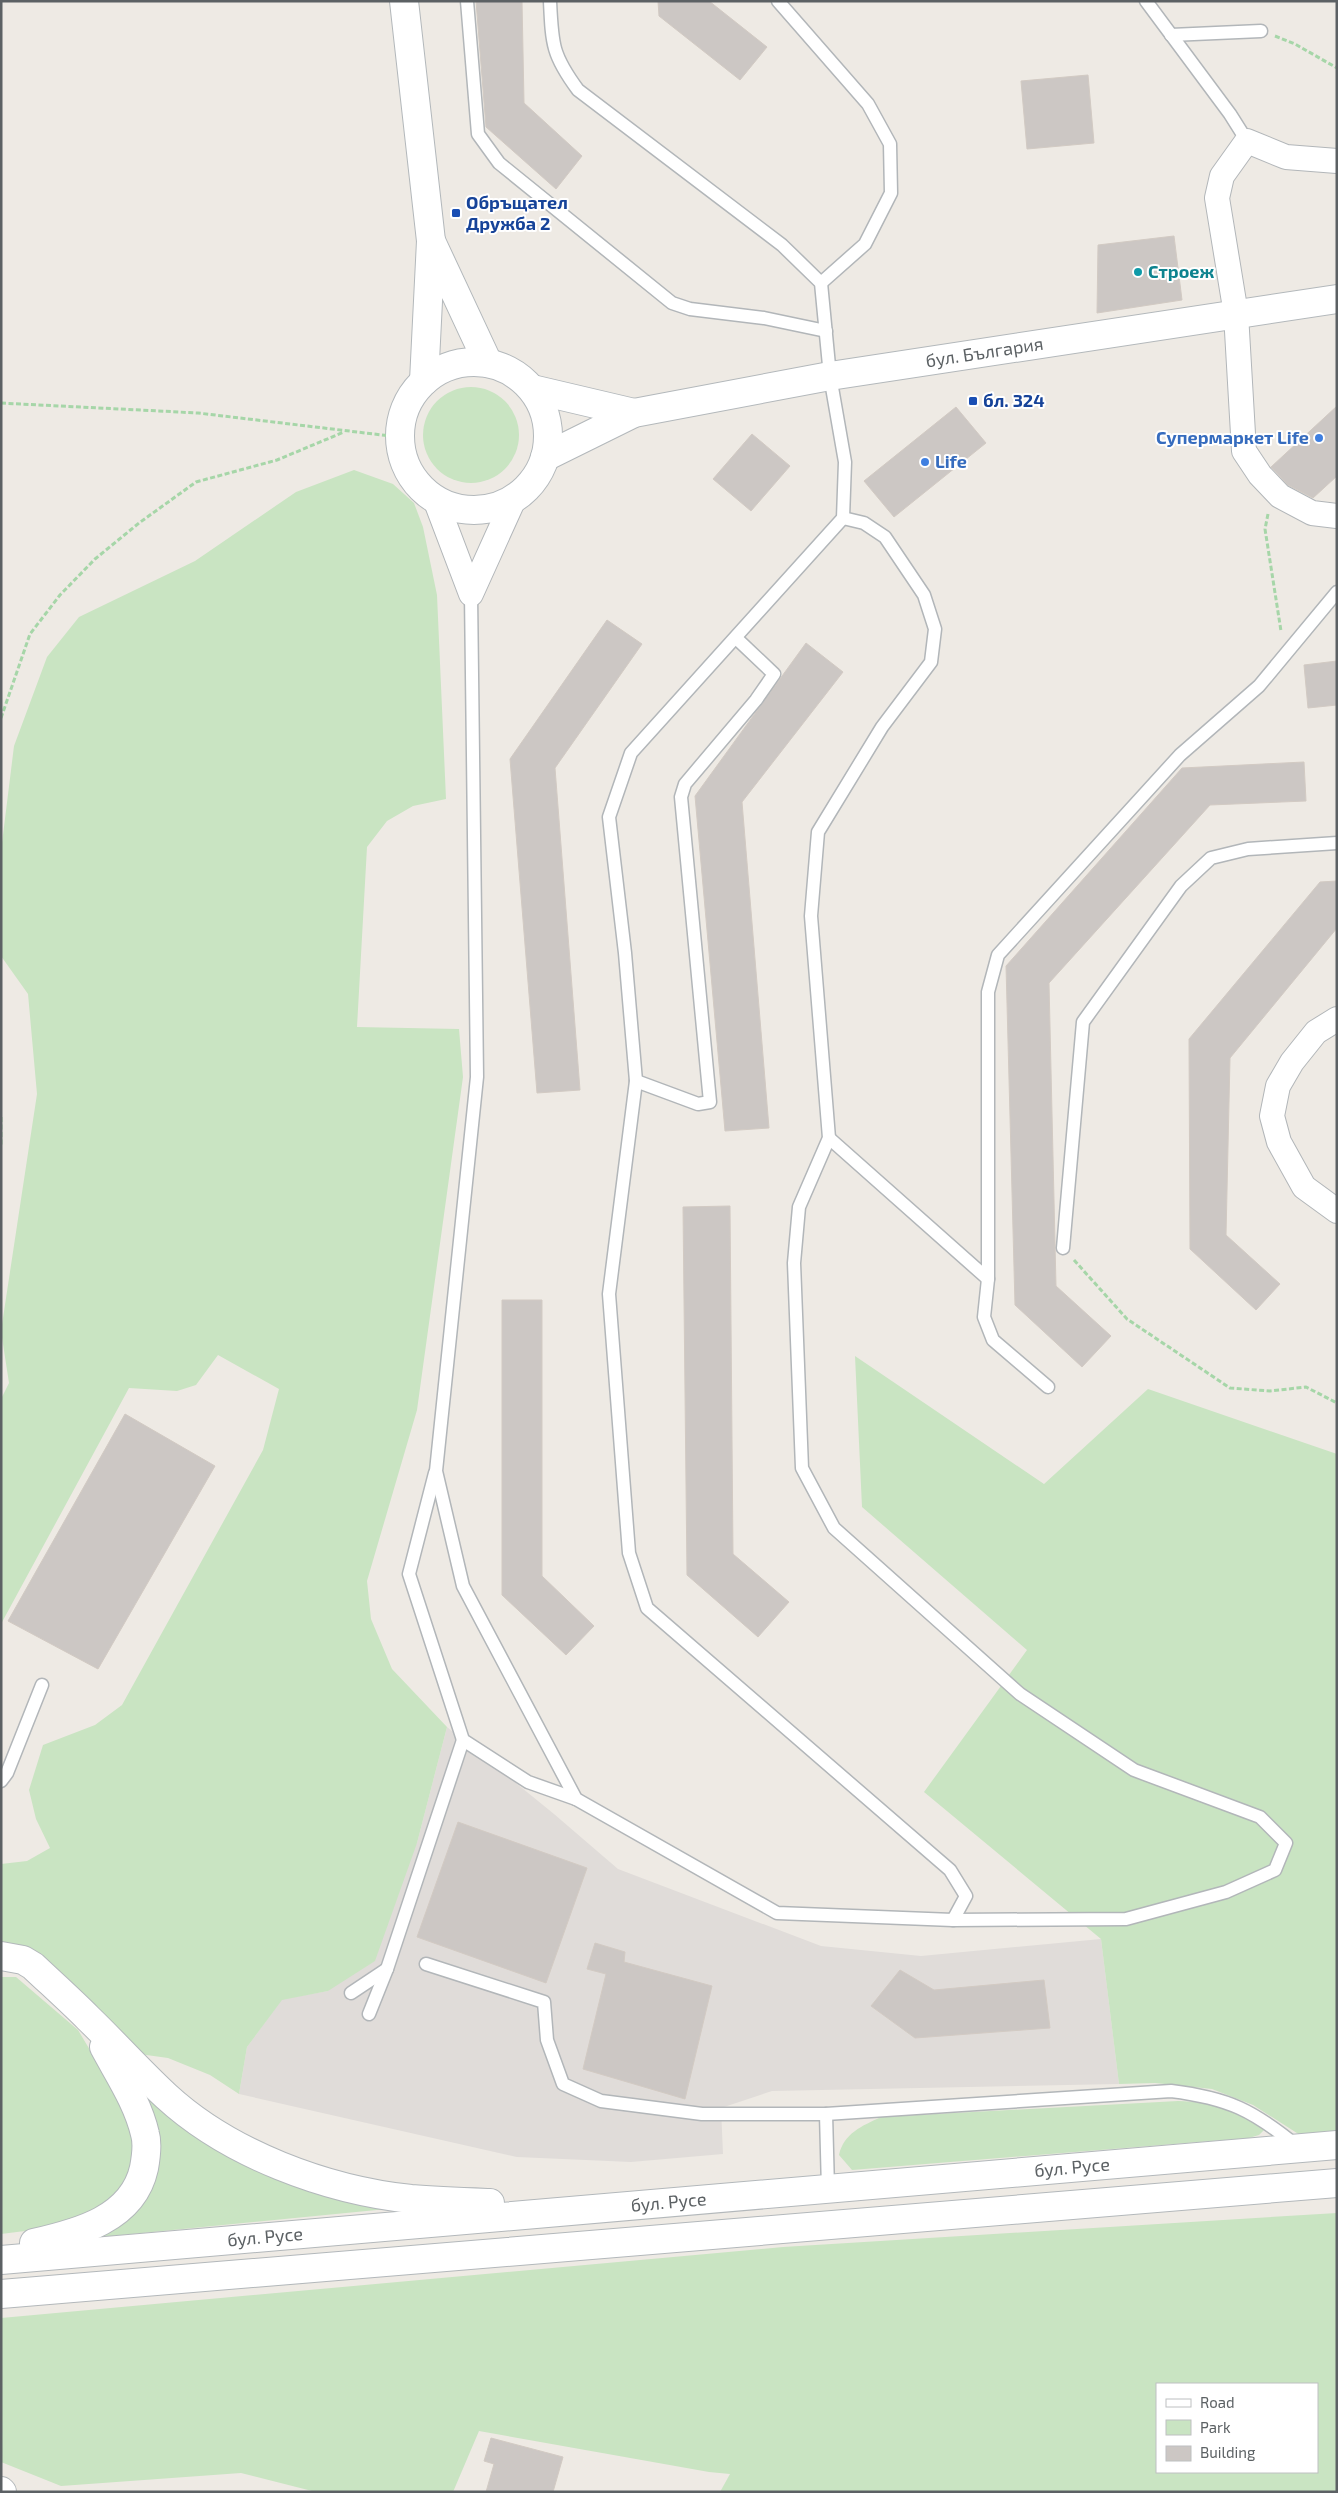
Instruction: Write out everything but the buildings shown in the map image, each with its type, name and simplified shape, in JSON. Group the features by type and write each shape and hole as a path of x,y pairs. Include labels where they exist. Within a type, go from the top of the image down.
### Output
{"main road":[{"path":"404,1 431,241 424,381"},
{"path":"431,241 488,363"},
{"name":"бул. България","path":"634,412 830,376 1337,299"},
{"path":"468,362 488,363 514,373 532,388 544,410 548,434 545,457 536,477 514,499 490,508 468,510 451,506 435,499 414,479 406,468 400,437 403,414 408,401 424,381 437,371 453,364 468,362"},
{"path":"532,388 634,412"},
{"path":"545,457 634,412"},
{"path":"1,1956 23,1960 33,1966 167,2097 224,2139 251,2154 285,2168 353,2187 409,2198 582,2209"},
{"path":"1,2250 68,2235 106,2219 122,2208 142,2174 146,2156 146,2136 139,2113 88,2018"},
{"name":"бул. Русе","path":"1,2260 1337,2145"},
{"name":"бул. Русе","path":"1,2294 1337,2183"}],"street":[{"path":"1337,161 1286,157 1247,141 1222,176 1217,198 1236,314 1244,451 1260,475 1280,496 1312,514 1337,516"},
{"path":"435,499 471,594"},
{"path":"471,594 514,499"},
{"path":"1337,1019 1316,1032 1292,1062 1278,1086 1272,1116 1279,1142 1304,1187 1337,1211"}],"lane":[{"path":"467,1 478,134 499,163 672,303 690,309 764,318 826,331"},
{"path":"550,1 552,39 560,66 578,90 782,245 821,283 830,376 846,462 842,518 631,753 609,817 625,953 636,1082 609,1294 629,1553 647,1608 950,1870 966,1896 953,1920"},
{"path":"778,1 868,104 890,144 891,193 865,244 821,283"},
{"path":"1146,1 1230,114 1247,141"},
{"path":"1171,35 1261,31"},
{"path":"463,1740 528,1782 576,1799 777,1913 953,1920 1126,1919 1226,1892 1275,1870 1286,1844 1260,1817 1134,1770 1020,1694 834,1528 802,1468 794,1263 799,1207 829,1138 811,916 818,832 882,727 931,662 935,629 924,595 884,537 864,524 842,518"},
{"path":"1048,1387 993,1340 984,1317 988,1279 988,992 998,955 1180,755 1259,686 1337,592"},
{"path":"369,2014 388,1969 463,1740 409,1574 436,1471 477,1077 471,594"},
{"path":"636,1082 698,1104 710,1102 681,797 685,784 756,700 774,674 736,638"},
{"path":"1063,1248 1083,1022 1181,886 1211,858 1248,849 1337,843"},
{"path":"829,1138 988,1279"},
{"path":"436,1471 463,1586 576,1799"},
{"path":"1,1781 7,1773 42,1685"},
{"path":"426,1964 544,2002 547,2040 564,2084 601,2101 702,2114 826,2114 1171,2091 1207,2095 1250,2111 1300,2148"},
{"path":"350,1994 388,1969"},
{"path":"826,2114 828,2189"}],"path":[{"path":"1261,31 1295,44 1337,68"},
{"path":"1,403 198,413 344,432 400,437"},
{"path":"1,718 30,634 60,595 95,559 139,523 196,482 277,460 344,432"},
{"path":"1273,488 1265,529 1286,654"},
{"path":"1,1117 1,1146"},
{"path":"1063,1248 1127,1319 1230,1388 1270,1391 1306,1387 1337,1403"}],"shaded area":[{"path":"447,1727 618,1869 821,1946 921,1956 1101,1939 1119,2084 772,2091 721,2108 723,2154 631,2162 517,2157 239,2094 247,2047 282,1999 328,1991 417,1843"}],"green space":[{"path":"471,387 489,391 505,401 515,417 519,435 515,453 505,469 489,479 471,483 453,479 437,469 427,453 423,435 427,417 437,401 453,391"},
{"path":"354,470 393,484 414,503 423,527 437,595 446,799 413,806 387,821 367,847 357,1027 459,1029 463,1077 417,1410 367,1581 371,1619 392,1669 447,1727 417,1843 375,1961 328,1991 282,2000 247,2047 239,2094 210,2075 168,2058 132,2053 1,1946 1,1864 27,1861 50,1848 36,1819 29,1790 43,1745 95,1725 122,1705 263,1450 279,1389 218,1355 196,1385 177,1391 129,1388 1,1624 1,1399 9,1383 1,1331 37,1094 28,994 1,956 1,851 14,746 47,657 79,617 195,561 296,492"},
{"path":"855,1356 1044,1484 1148,1389 1337,1454 1337,2133 1300,2135 1253,2105 1212,2089 1155,2083 1119,2084 1101,1939 924,1792 1027,1650 862,1507"},
{"path":"1,1977 16,1977 78,2030 130,2117 136,2152 126,2185 101,2212 65,2226 1,2234"},
{"path":"132,2075 167,2110 397,2208 92,2238 142,2202"},
{"path":"1178,2101 1221,2107 1262,2125 1264,2130 1259,2135 1249,2138 852,2170 839,2155 841,2147 849,2136 861,2127 881,2117"},
{"path":"1337,2213 1337,2492 720,2492 730,2474 709,2472 479,2431 453,2492 316,2492 241,2473 61,2486 1,2462 1,2318 783,2247"}],"place":[{"name":"Обръщател Дружба 2","path":"456,213"},
{"name":"Строеж","path":"1138,272"},
{"name":"бл. 324","path":"973,401"},
{"name":"Супермаркет Life","path":"1319,438"},
{"name":"Life","path":"925,462"}]}
